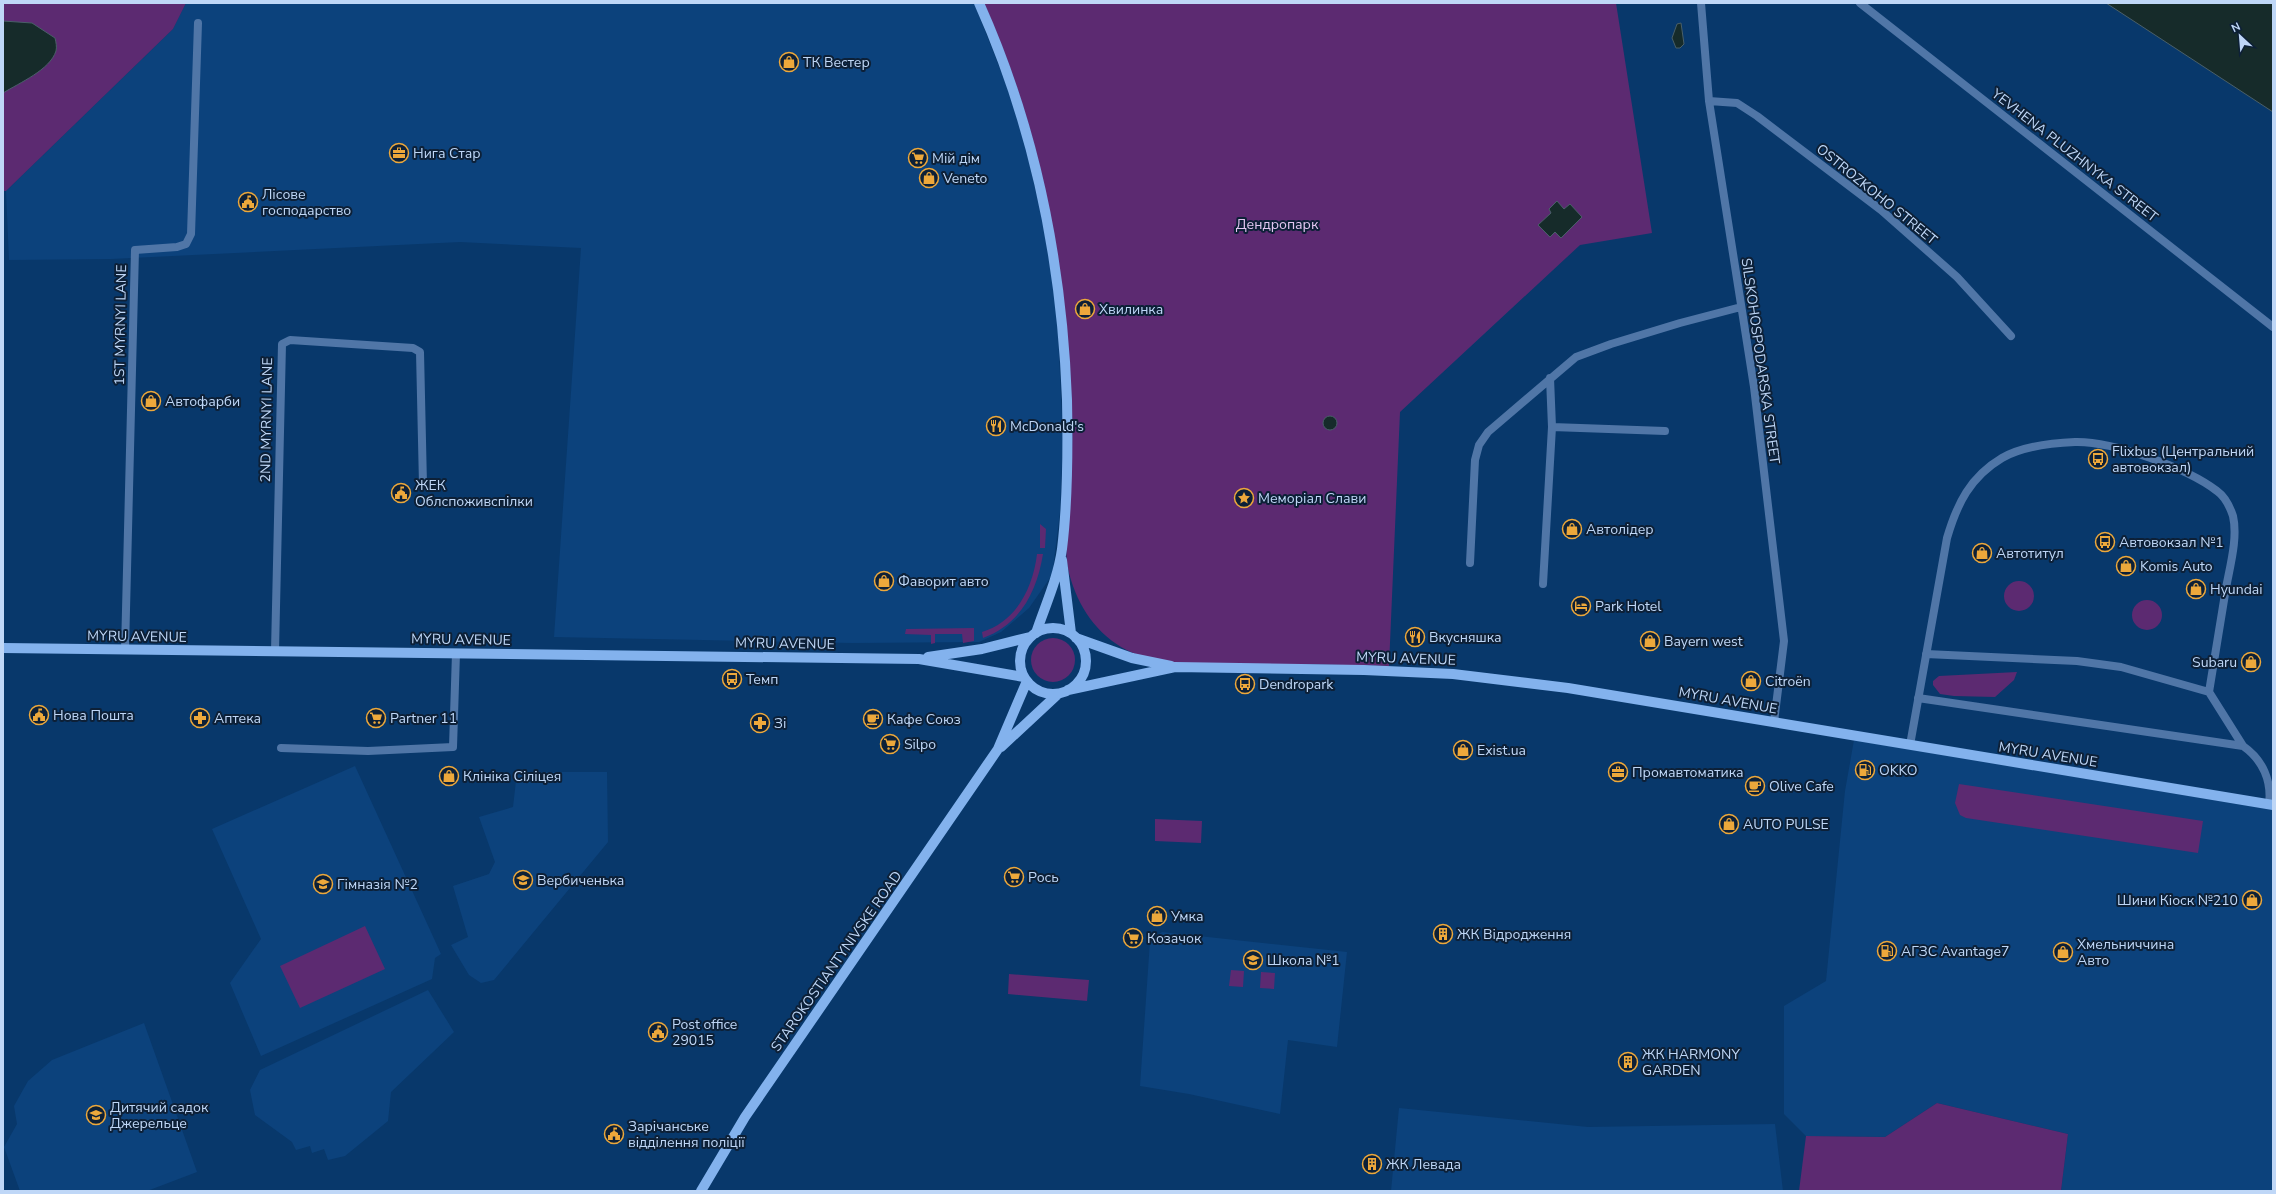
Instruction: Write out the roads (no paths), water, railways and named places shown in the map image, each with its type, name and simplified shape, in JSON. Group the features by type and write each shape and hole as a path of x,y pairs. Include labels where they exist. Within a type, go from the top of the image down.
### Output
{"main road":[{"path":"979,3 1011,83 1028,134 1047,222 1061,309 1068,442 1062,550 1074,636"},
{"path":"998,749 1025,679 1020,656 1033,635 1054,580 1062,550"},
{"path":"998,749 1063,692 1080,680 1085,666 1084,651 1074,636 1064,630 1050,628 1033,635"},
{"name":"MYRU AVENUE","path":"3,648 920,658 982,649 1033,635"},
{"name":"MYRU AVENUE","path":"1074,636 1132,658 1175,667 1364,670 1453,674 1568,688 2271,805"},
{"name":"MYRU AVENUE","path":"920,658 1025,679"},
{"name":"MYRU AVENUE","path":"1063,692 1175,667"},
{"path":"1025,679 1039,691 1063,692"},
{"name":"STAROKOSTIANTYNIVSKE ROAD","path":"701,1191 745,1117 998,749"}],"street":[{"name":"SILSKOHOSPODARSKA STREET","path":"1701,3 1709,101 1754,387 1784,641 1774,722"},
{"name":"YEVHENA PLUZHNYKA STREET","path":"1860,3 2273,327"},
{"name":"1ST MYRNYI LANE","path":"125,650 135,250 177,247 186,244 191,234 198,23"},
{"name":"OSTROZKOHO STREET","path":"1709,101 1737,102 1881,210 1957,277 2011,336"},
{"path":"1470,563 1475,460 1479,445 1488,432 1576,357 1611,344 1741,307"},
{"name":"2ND MYRNYI LANE","path":"275,651 282,344 290,340 413,348 420,352 423,486"},
{"path":"1543,584 1552,427 1550,378"},
{"path":"1552,427 1665,431"},
{"path":"1910,745 1947,538 1956,508 1978,477 2003,457 2024,449 2076,442 2106,445 2157,461 2188,474 2217,491 2225,499 2233,516 2233,549 2209,692 2243,746 2250,751 2264,768 2270,790 2271,805"},
{"path":"281,748 368,751 453,747 456,653"},
{"path":"1926,654 2077,661 2114,666 2209,692"},
{"path":"1918,698 2243,746"}],"place":[{"name":"ТК Вестер","path":"789,62"},
{"name":"Нига Стар","path":"399,153"},
{"name":"Мій дім","path":"918,158"},
{"name":"Veneto","path":"929,178"},
{"name":"Лісове господарство","path":"248,202"},
{"name":"Хвилинка","path":"1085,309"},
{"name":"Автофарби","path":"151,401"},
{"name":"McDonald's","path":"996,426"},
{"name":"Flixbus (Центральний автовокзал)","path":"2098,459"},
{"name":"ЖЕК Облспоживспілки","path":"401,493"},
{"name":"Меморіал Слави","path":"1244,498"},
{"name":"Автолідер","path":"1572,529"},
{"name":"Автовокзал №1","path":"2105,542"},
{"name":"Автотитул","path":"1982,553"},
{"name":"Komis Auto","path":"2126,566"},
{"name":"Фаворит авто","path":"884,581"},
{"name":"Hyundai","path":"2196,589"},
{"name":"Park Hotel","path":"1581,606"},
{"name":"Вкусняшка","path":"1415,637"},
{"name":"Bayern west","path":"1650,641"},
{"name":"Subaru","path":"2251,662"},
{"name":"Темп","path":"732,679"},
{"name":"Citroën","path":"1751,681"},
{"name":"Dendropark","path":"1245,684"},
{"name":"Нова Пошта","path":"39,715"},
{"name":"Аптека","path":"200,718"},
{"name":"Partner 11","path":"376,718"},
{"name":"Кафе Союз","path":"873,719"},
{"name":"Зі","path":"760,723"},
{"name":"Silpo","path":"890,744"},
{"name":"Exist.ua","path":"1463,750"},
{"name":"OKKO","path":"1865,770"},
{"name":"Промавтоматика","path":"1618,772"},
{"name":"Клініка Сіліцея","path":"449,776"},
{"name":"Olive Cafe","path":"1755,786"},
{"name":"AUTO PULSE","path":"1729,824"},
{"name":"Рось","path":"1014,877"},
{"name":"Вербиченька","path":"523,880"},
{"name":"Гімназія №2","path":"323,884"},
{"name":"Шини Кіоск №210","path":"2252,900"},
{"name":"Умка","path":"1157,916"},
{"name":"ЖК Відродження","path":"1443,934"},
{"name":"Козачок","path":"1133,938"},
{"name":"АГЗС Avantage7","path":"1887,951"},
{"name":"Хмельниччина Авто","path":"2063,952"},
{"name":"Школа №1","path":"1253,960"},
{"name":"Post office 29015","path":"658,1032"},
{"name":"ЖК HARMONY GARDEN","path":"1628,1062"},
{"name":"Дитячий садок Джерельце","path":"96,1115"},
{"name":"Зарічанське відділення поліції","path":"614,1134"},
{"name":"ЖК Левада","path":"1372,1164"}],"park label":[{"name":"Дендропарк","path":"1277,224"}]}
